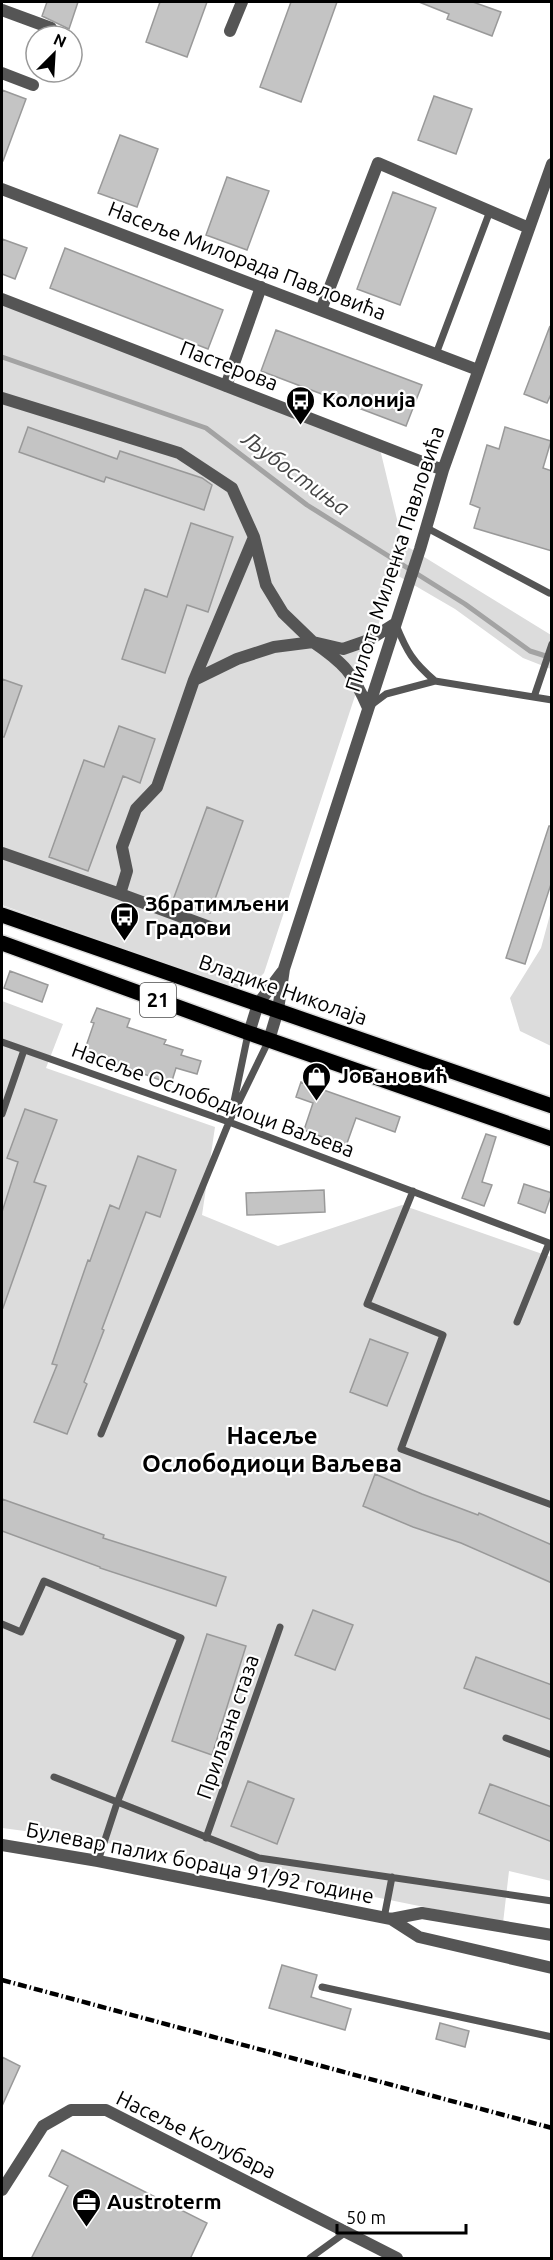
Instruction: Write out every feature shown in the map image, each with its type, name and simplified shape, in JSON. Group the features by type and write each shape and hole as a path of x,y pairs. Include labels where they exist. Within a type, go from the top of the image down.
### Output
{"main road":[{"name":"Владике Николаја","path":"2,915 552,1106"},
{"name":"21","path":"2,943 249,1033 552,1139"}],"street":[{"path":"230,31 242,2"},
{"path":"2,10 40,24"},
{"path":"2,73 33,85"},
{"path":"321,310 378,163 529,228"},
{"name":"Пилота Миленка Павловића","path":"284,969 444,470 552,164"},
{"name":"Насеље Милорада Павловића","path":"2,189 478,370"},
{"path":"226,386 261,288"},
{"name":"Пастерова","path":"2,299 444,470"},
{"path":"2,398 178,453 232,488 254,537 266,585 283,612 313,642 339,659 356,679 368,708"},
{"path":"120,894 127,871 122,847 136,809 158,787 194,680 254,537"},
{"path":"194,680 237,659 274,647 313,642 343,648 369,640 396,623"},
{"path":"2,853 212,928"},
{"path":"249,1033 258,1004 284,969"},
{"path":"269,1040 278,1010 284,969"},
{"name":"Булевар палих бораца 91/92 године","path":"2,1845 388,1918 419,1936 552,1968"},
{"name":"Булевар палих бораца 91/92 године","path":"388,1918 422,1913 552,1935"},
{"name":"Насеље Колубара","path":"2,2190 43,2126 71,2110 106,2110 397,2259"}],"lane":[{"path":"436,354 490,211"},
{"path":"427,528 549,593"},
{"path":"396,623 405,647 417,665 435,681"},
{"path":"534,697 552,644"},
{"path":"368,708 386,694 435,681 552,700"},
{"path":"229,1122 249,1033"},
{"path":"101,1434 229,1122 269,1040"},
{"name":"Насеље Ослободиоци Ваљева","path":"2,1042 229,1122 550,1243"},
{"path":"2,1114 4,1102 24,1050"},
{"path":"413,1191 367,1304 443,1335 401,1449 552,1505"},
{"path":"517,1323 550,1243"},
{"path":"2,1624 21,1632 44,1581 181,1638 117,1803 98,1862"},
{"name":"Прилазна стаза","path":"206,1838 280,1627"},
{"path":"506,1738 552,1755"},
{"path":"54,1778 259,1858 552,1901"},
{"path":"388,1918 392,1877"},
{"path":"322,1987 552,2037"},
{"path":"310,2259 346,2232"}],"shaded area":[{"path":"2,299 379,445 403,544 551,635 551,669 523,658 455,609 395,574 264,973 254,983 236,989 2,905"},
{"path":"551,911 551,1046 520,1031 510,998 541,948"},
{"path":"2,1001 63,1024 46,1068 215,1127 202,1215 278,1246 402,1205 551,1257 551,1881 509,1871 503,1923 93,1840 2,1828"}],"building":[{"path":"47,2 78,2 71,24 59,24 42,16"},
{"path":"160,2 207,2 187,57 146,42"},
{"path":"291,2 337,2 301,102 260,87"},
{"path":"419,2 473,2 501,12 492,36 447,19 449,14"},
{"path":"2,90 26,99 3,161 2,161"},
{"path":"434,96 472,109 456,154 418,140"},
{"path":"120,135 158,149 137,207 98,193"},
{"path":"227,177 269,191 247,250 206,235"},
{"path":"393,192 436,208 400,305 357,289"},
{"path":"2,239 27,248 15,279 2,274"},
{"path":"65,248 223,310 208,349 50,288"},
{"path":"550,326 552,392 547,403 524,394"},
{"path":"276,330 422,385 406,426 261,371"},
{"path":"28,427 117,459 120,451 202,478 212,485 204,510 106,477 104,482 19,452"},
{"path":"505,427 551,441 543,468 552,471 552,551 474,528 480,508 470,504 487,445 499,449"},
{"path":"191,523 233,537 208,612 187,605 165,673 122,659 145,589 167,597"},
{"path":"2,679 22,686 4,737 2,737"},
{"path":"119,726 155,739 140,783 123,776 88,871 49,857 84,760 104,767"},
{"path":"207,807 243,821 210,913 173,900"},
{"path":"549,826 552,826 552,881 525,964 506,958"},
{"path":"10,971 48,985 42,1002 4,988"},
{"path":"97,1008 130,1019 127,1027 166,1040 164,1044 183,1050 181,1055 201,1061 197,1074 176,1068 171,1084 84,1052"},
{"path":"301,1082 400,1117 395,1132 356,1118 346,1146 304,1130 313,1103 296,1097"},
{"path":"25,1109 57,1120 34,1182 46,1186 3,1308 2,1212 18,1162 7,1158"},
{"path":"486,1134 496,1137 482,1182 492,1185 484,1206 462,1198"},
{"path":"138,1156 176,1170 160,1217 146,1212 102,1329 104,1330 84,1382 87,1384 67,1434 34,1422 57,1365 52,1364 88,1260 90,1261 110,1205 119,1209"},
{"path":"524,1184 552,1193 545,1213 518,1203"},
{"path":"324,1190 325,1212 247,1215 246,1193"},
{"path":"370,1339 408,1353 387,1406 350,1392"},
{"path":"375,1474 478,1515 479,1513 552,1545 552,1583 461,1543 413,1527 363,1506"},
{"path":"2,1499 104,1535 103,1538 226,1577 216,1606 100,1568 2,1531"},
{"path":"313,1610 353,1625 335,1670 295,1655"},
{"path":"207,1634 246,1646 212,1755 172,1741"},
{"path":"476,1657 552,1685 552,1720 464,1688"},
{"path":"248,1781 294,1799 277,1844 231,1826"},
{"path":"490,1784 552,1807 552,1842 479,1813"},
{"path":"282,1965 317,1975 311,1997 351,2009 345,2030 269,2008"},
{"path":"440,2023 469,2031 465,2047 436,2039"},
{"path":"2,2057 20,2066 2,2106"},
{"path":"62,2150 207,2223 190,2259 31,2259 68,2186 49,2176"}],"waterway":[{"name":"Љубостиња","path":"2,357 206,428 307,505 465,604 530,651 552,658"}],"railway":[{"path":"2,1980 552,2128"}],"place":[{"name":"Колонија","path":"301,426"},
{"name":"Збратимљени Градови","path":"124,942"},
{"name":"Јовановић","path":"317,1102"},
{"name":"Austroterm","path":"86,2228"}],"district":[{"name":"Насеље Ослободиоци Ваљева","path":"272,1450"}]}
